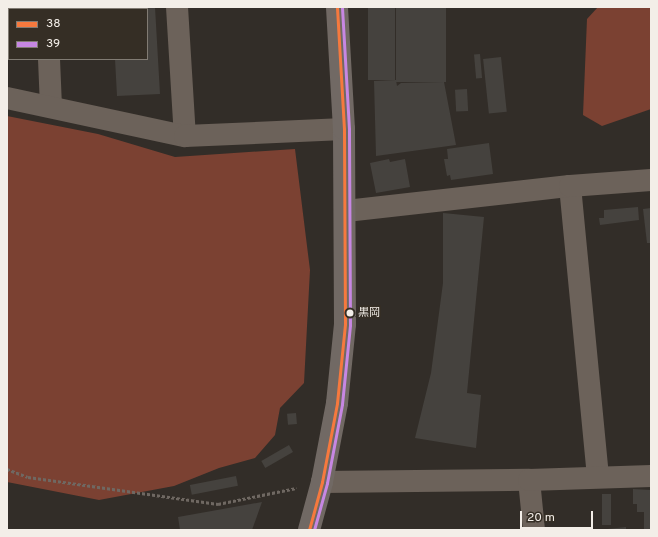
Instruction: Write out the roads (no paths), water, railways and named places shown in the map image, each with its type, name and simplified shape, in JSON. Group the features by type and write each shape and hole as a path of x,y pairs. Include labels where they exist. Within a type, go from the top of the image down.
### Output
{"highway":[{"path":"309,530 322,482 342,364 345,324 346,211 344,129 337,7"}],"street":[{"path":"177,7 185,136"},
{"path":"49,60 51,107"},
{"path":"7,98 185,136 344,129"},
{"path":"346,211 570,186 651,180"},
{"path":"570,186 598,478"},
{"path":"322,482 529,480 651,476"},
{"path":"529,480 534,530"}],"place":[{"name":"黒岡","path":"350,313"}]}
